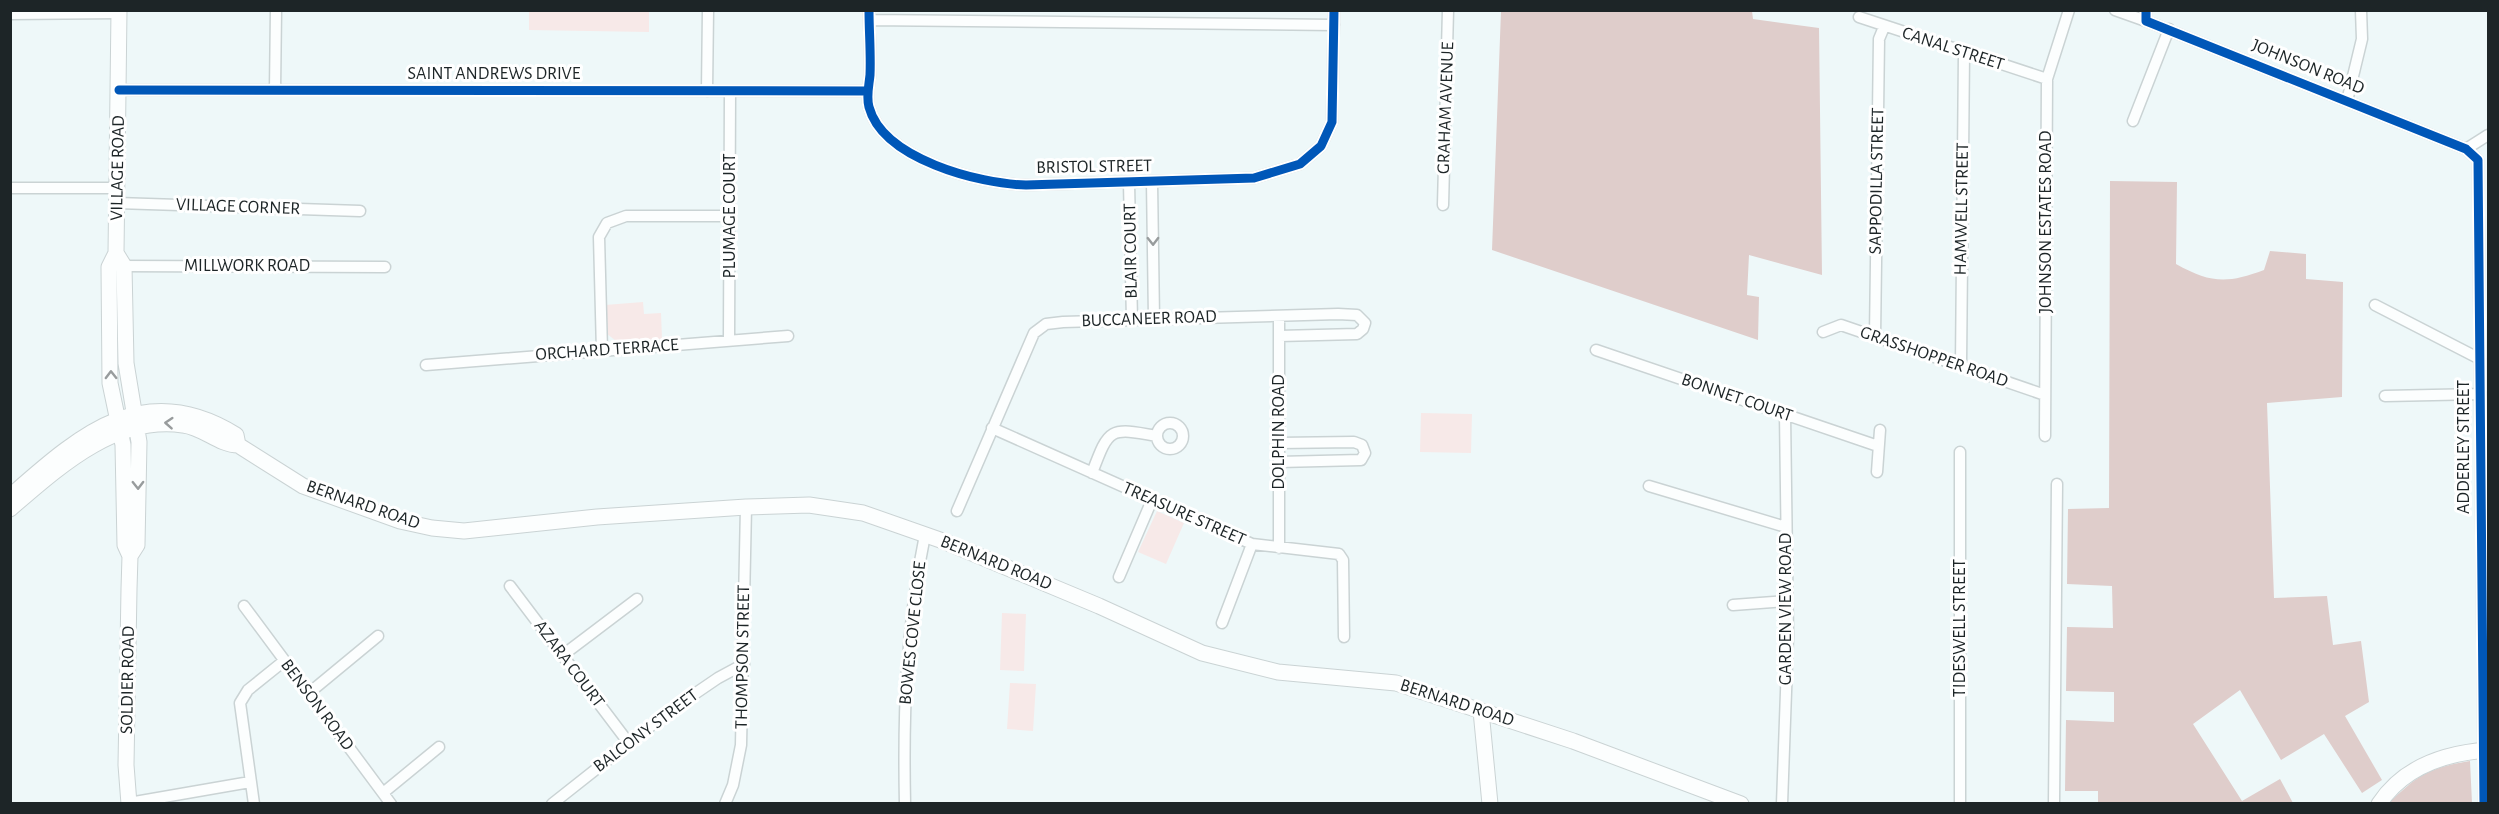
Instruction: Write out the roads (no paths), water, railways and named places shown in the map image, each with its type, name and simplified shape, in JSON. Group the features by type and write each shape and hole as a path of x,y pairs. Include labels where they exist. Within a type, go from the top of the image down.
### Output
{"main road":[{"name":"VILLAGE ROAD","path":"119,12 116,262 110,383 119,425"},
{"name":"VILLAGE ROAD","path":"116,262 126,363 136,420"},
{"name":"BERNARD ROAD","path":"119,425 164,410 205,418 236,435 238,445 303,486 400,521 432,528 464,531 597,517 746,507 809,505 863,513 925,535 1099,606 1202,653 1278,672 1396,683 1573,741 1741,804"},
{"name":"SOLDIER ROAD","path":"130,556 136,545 138,525 136,420"},
{"name":"SOLDIER ROAD","path":"119,425 125,490 125,545 130,556 126,765 129,803"},
{"path":"10,496 78,441 119,425"},
{"path":"10,509 119,425"},
{"path":"1481,711 1490,804"},
{"path":"2379,804 2403,777 2421,765 2446,756 2485,751"}],"street":[{"path":"275,90 276,10"},
{"path":"706,91 708,10"},
{"name":"BRISTOL STREET","path":"869,15 868,91 873,117 890,140 915,155 954,171 1011,184 1129,183 1254,178 1291,168 1309,159 1321,146 1330,130 1333,115 1334,10"},
{"name":"GRAHAM AVENUE","path":"1443,205 1448,10"},
{"name":"JOHNSON ESTATES ROAD","path":"2045,436 2047,79 2069,10"},
{"name":"JOHNSON ROAD","path":"2115,10 2146,16 2169,29 2466,149"},
{"path":"2347,101 2362,39 2361,10"},
{"path":"10,14 119,12"},
{"path":"869,15 1334,25"},
{"name":"CANAL STREET","path":"1859,17 2047,79"},
{"name":"SAPPODILLA STREET","path":"1875,337 1879,39 1884,27"},
{"path":"2133,121 2169,29"},
{"name":"HAMWELL STREET","path":"1960,365 1964,53"},
{"name":"SAINT ANDREWS DRIVE","path":"119,90 868,91"},
{"name":"PLUMAGE COURT","path":"729,341 730,91"},
{"path":"2466,149 2488,135"},
{"name":"ADDERLEY STREET","path":"2466,149 2474,155 2480,167 2480,359 2485,477 2484,804"},
{"name":"BLAIR COURT","path":"1152,182 1154,319"},
{"name":"BLAIR COURT","path":"1129,183 1132,320"},
{"name":"VILLAGE CORNER","path":"10,188 360,211"},
{"path":"602,351 599,237 607,223 626,216 730,216"},
{"name":"MILLWORK ROAD","path":"116,262 385,267"},
{"path":"2375,305 2480,359"},
{"name":"BUCCANEER ROAD","path":"957,511 1036,330 1052,323 1279,316 1357,315 1365,323 1363,329 1357,334 1279,336"},
{"name":"DOLPHIN ROAD","path":"1279,316 1279,548"},
{"name":"GRASSHOPPER ROAD","path":"1822,332 1841,325 2045,395"},
{"name":"ORCHARD TERRACE","path":"426,365 788,336"},
{"name":"BONNET COURT","path":"1596,350 1878,446"},
{"path":"2385,396 2481,394"},
{"name":"GARDEN VIEW ROAD","path":"1782,804 1787,601 1785,414"},
{"name":"TREASURE STREET","path":"992,428 1251,544 1335,552 1341,556 1344,637"},
{"path":"1092,473 1105,441 1111,434 1128,430 1157,436"},
{"path":"1877,472 1880,430"},
{"path":"1279,443 1354,442 1362,445 1365,453 1361,460 1349,463 1279,462"},
{"name":"TIDESWELL STREET","path":"1960,452 1960,804"},
{"path":"2054,804 2057,484"},
{"path":"1649,486 1786,527"},
{"path":"1119,578 1152,500"},
{"name":"THOMPSON STREET","path":"725,804 733,785 741,745 746,507"},
{"name":"BOWES COVE CLOSE","path":"905,804 904,681 916,577 925,535"},
{"path":"1222,623 1251,544"},
{"name":"AZARA COURT","path":"510,586 628,742"},
{"path":"563,656 637,599"},
{"path":"1733,605 1787,601"},
{"name":"BENSON ROAD","path":"244,606 391,804"},
{"path":"309,693 378,636"},
{"path":"254,804 240,703 248,690 284,661"},
{"name":"BALCONY STREET","path":"552,804 628,742 718,678 744,664"},
{"path":"383,793 439,747"},
{"path":"129,803 250,782"}]}
